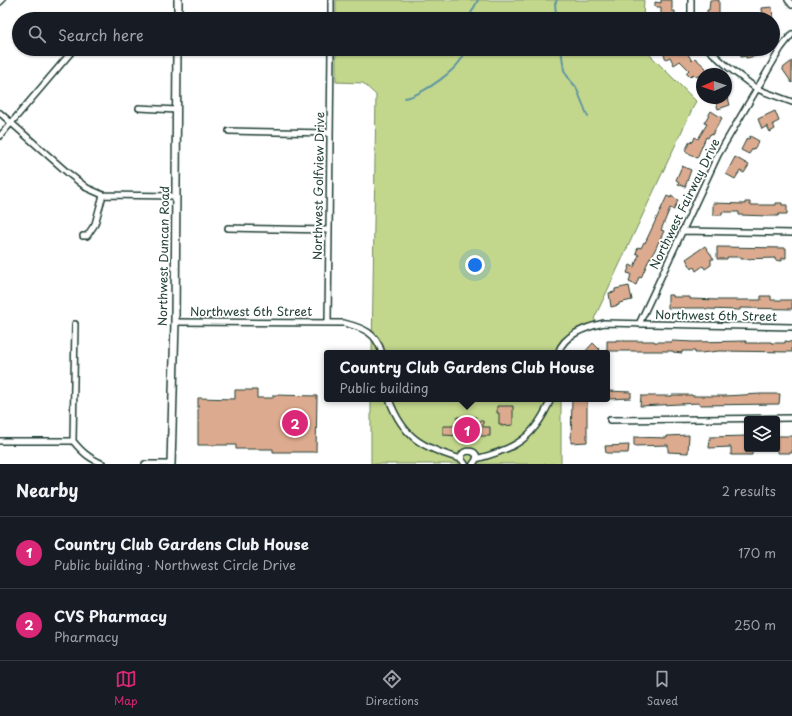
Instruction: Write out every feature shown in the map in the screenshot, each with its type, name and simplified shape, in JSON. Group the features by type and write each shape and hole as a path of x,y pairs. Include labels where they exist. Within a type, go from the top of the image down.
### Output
{"street":[{"path":"178,0 178,12"},
{"path":"331,0 331,12"},
{"path":"691,0 691,12"},
{"path":"788,0 792,4"},
{"name":"Northwest Fairway Drive","path":"780,50 792,34"},
{"path":"0,136 68,56"},
{"name":"Northwest Duncan Road","path":"171,464 175,322 178,56"},
{"name":"Northwest Golfview Drive","path":"328,322 331,56"},
{"path":"715,56 728,68 757,90 792,102"},
{"name":"Northwest Fairway Drive","path":"639,324 718,155 776,56"},
{"path":"139,108 177,110"},
{"path":"0,113 87,188 103,195 176,196"},
{"path":"229,131 330,133"},
{"path":"83,236 87,236 95,224 103,195"},
{"path":"228,228 329,230"},
{"path":"682,231 792,233"},
{"name":"Northwest 6th Street","path":"175,322 344,323 360,327 371,333 380,350"},
{"name":"Northwest 6th Street","path":"559,350 569,338 581,330 604,323 792,327"},
{"path":"75,324 74,441 82,452 93,460 103,464"},
{"path":"390,402 398,420 413,438 425,446 463,462 464,452 469,448 475,454 475,462 503,451 522,440 535,428 550,402"},
{"path":"610,420 792,418"},
{"path":"0,441 74,441"},
{"path":"144,464 171,464"}],"green space":[{"path":"336,0 644,0 643,12 336,12"},
{"path":"336,56 651,56 696,101 594,319 599,324 569,338 560,350 372,350 376,95 363,83 336,82"},
{"path":"371,402 561,402 561,464 371,464"}],"building":[{"path":"661,0 672,0 672,11 675,12 661,12 661,7 655,7 655,2 661,3"},
{"path":"710,0 719,0 719,12 707,12 707,10 709,10"},
{"path":"772,7 772,12 762,12 762,8"},
{"path":"664,56 689,56 692,61 695,58 706,68 696,68 696,76 693,74 690,77 686,73 689,70 680,61 674,65 670,57 666,59"},
{"path":"792,61 792,83 783,68"},
{"path":"716,104 730,104 730,105 718,109"},
{"path":"711,111 722,118 712,135 710,134 708,138 706,137 697,158 685,151 690,141 693,142 695,137 698,139 707,124 704,123"},
{"path":"775,111 779,121 773,124 775,129 770,132 767,126 762,129 758,119"},
{"path":"750,136 759,141 749,154 741,150 747,138 749,139"},
{"path":"735,157 749,165 744,173 740,171 735,179 726,174"},
{"path":"682,166 691,170 685,187 678,184 679,182 676,180"},
{"path":"667,196 671,198 671,196 678,200 674,210 670,208 661,230 664,231 641,278 639,277 636,285 629,282 631,274 627,273 630,265 634,267 639,255 636,253 638,247 641,248 644,242 645,243"},
{"path":"745,202 750,202 750,205 776,205 776,203 782,203 782,205 787,205 787,214 768,216 739,215 739,212 722,212 722,215 713,215 713,203 745,204"},
{"path":"705,246 714,259 711,259 711,265 705,269 703,266 696,271 694,267 692,269 686,259"},
{"path":"717,247 786,248 786,258 782,258 782,261 775,260 775,258 741,259 741,257 727,257 727,259 717,259"},
{"path":"629,286 632,300 619,303 619,305 611,307 609,293 615,292 615,289"},
{"path":"668,295 673,295 673,297 690,297 690,299 720,300 761,300 761,296 771,296 771,300 792,300 792,309 740,308 740,310 668,308"},
{"path":"607,341 746,341 746,343 785,343 785,341 792,342 792,352 719,351 695,353 695,351 682,351 682,353 673,351 607,350"},
{"path":"593,343 600,350 587,350"},
{"path":"235,390 257,390 257,398 273,398 273,395 317,396 316,452 273,452 273,449 236,449 236,445 198,445 198,398 235,399"},
{"path":"610,391 631,392 631,398 610,399"},
{"path":"780,394 779,404 699,405 699,403 640,406 641,396 724,396"},
{"path":"572,402 587,402 587,442 571,443"},
{"path":"497,406 513,406 513,425 501,426 501,424 499,424 499,413 497,413"},
{"path":"457,417 476,417 476,421 483,421 483,427 490,427 490,436 477,436 477,439 462,439 462,436 443,435 443,426 457,426"},
{"path":"689,435 688,453 668,452 668,445 634,446 634,437 667,438 667,436"},
{"path":"744,436 744,452 752,452 752,455 731,455 731,447 709,448 710,437"},
{"path":"780,436 792,436 792,453 777,453 780,452"},
{"path":"629,445 628,453 606,453 605,446"}],"waterway":[{"path":"472,12 478,0"},
{"path":"556,12 555,4 557,0"},
{"path":"405,98 421,92 441,79 458,64 463,56"},
{"path":"562,56 564,70 576,87 588,117"}],"place":[{"name":"CVS Pharmacy","path":"295,423"},
{"name":"Country Club Gardens Club House","path":"467,430"}]}
